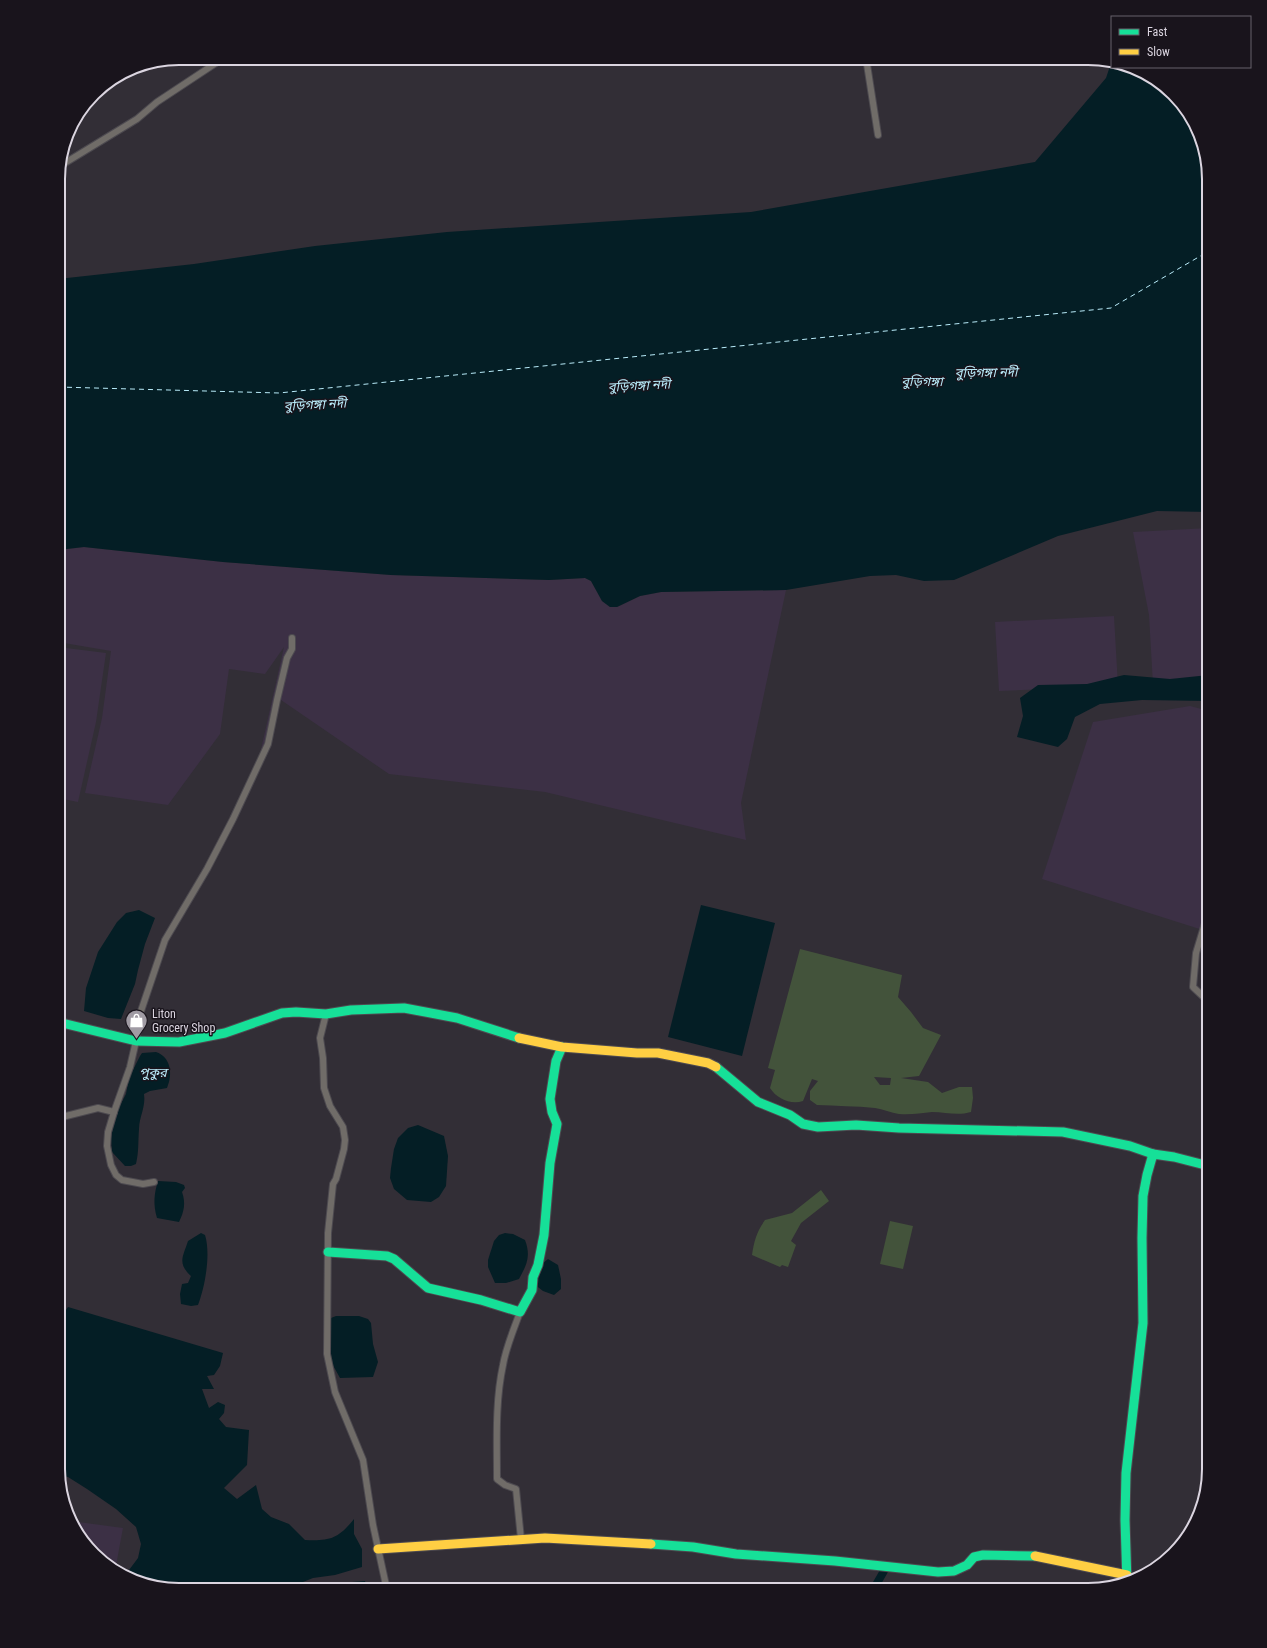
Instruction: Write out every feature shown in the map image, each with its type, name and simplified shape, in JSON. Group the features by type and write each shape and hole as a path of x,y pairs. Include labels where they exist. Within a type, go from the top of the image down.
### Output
{"street":[{"path":"66,162 137,119 157,102 213,65"},
{"path":"867,65 878,135"},
{"path":"154,1182 143,1184 122,1180 116,1175 111,1165 107,1146 108,1132 130,1067 141,1011 164,940 207,869 268,744 278,693 287,658 292,649 292,638"},
{"path":"1202,933 1196,953 1193,987 1202,995"},
{"path":"65,1024 136,1041 191,1041 225,1033 282,1013 296,1012 326,1014 351,1010 404,1008 457,1018 515,1038 562,1047 637,1053 658,1053 708,1063 720,1069 758,1102 790,1115 799,1122 818,1126 882,1126 1063,1132 1130,1146 1153,1154 1174,1157 1202,1164"},
{"path":"326,1014 320,1038 323,1058 324,1088 330,1106 343,1127 345,1140 344,1149 333,1184 328,1233 327,1354 336,1392 363,1460 373,1525 385,1583"},
{"path":"522,1539 516,1489 505,1485 497,1479 496,1433 499,1392 503,1364 520,1312 532,1290 533,1277 538,1265 544,1235 550,1163 557,1124 552,1112 550,1100 553,1076 562,1047"},
{"path":"65,1116 98,1108 114,1112"},
{"path":"1127,1576 1125,1491 1127,1458 1142,1343 1143,1318 1141,1212 1147,1172 1153,1154"},
{"path":"328,1252 387,1256 394,1259 428,1288 481,1300 520,1312"},
{"path":"378,1549 544,1538 693,1547 736,1554 835,1561 938,1572 954,1571 967,1565 974,1557 983,1555 1035,1556 1122,1578"}],"shaded area":[{"path":"1202,528 1202,681 1153,685 1149,615 1133,532"},
{"path":"84,547 223,562 391,575 549,580 585,578 591,581 602,601 610,607 617,607 640,596 661,592 786,590 741,803 746,840 545,792 389,774 281,700 260,754 284,647 265,674 229,669 220,734 168,805 85,793 102,718 111,651 65,643 65,549"},
{"path":"1114,616 1118,686 999,691 995,622"},
{"path":"65,648 106,653 96,722 78,802 65,799"},
{"path":"1190,706 1202,709 1202,930 1042,879 1093,722"},
{"path":"78,1522 123,1528 116,1564 109,1560 93,1544"}],"green space":[{"path":"800,949 902,975 898,997 923,1028 941,1035 919,1076 901,1078 928,1082 942,1093 959,1087 972,1087 973,1098 971,1112 961,1114 932,1112 903,1114 875,1108 817,1105 810,1100 810,1091 818,1081 812,1079 803,1101 789,1102 780,1098 770,1088 775,1070 768,1068","holes":["874,1077 891,1078 890,1085 880,1085"]},
{"path":"821,1190 829,1201 801,1223 791,1241 796,1245 788,1267 782,1265 780,1267 752,1255 756,1236 765,1220 792,1213"},
{"path":"890,1221 913,1226 903,1269 880,1264"}],"water":[{"name":"বুড়িগঙ্গা","path":"1110,67 1118,69 1145,80 1163,93 1183,116 1190,128 1198,149 1202,179 1202,512 1157,511 1058,536 954,580 924,581 896,575 870,576 786,590 661,592 640,596 617,607 610,607 602,601 591,581 585,578 549,580 391,575 223,562 84,547 65,549 65,278 194,264 315,246 447,232 751,212 1035,162 1106,78"},
{"path":"1124,675 1170,679 1202,676 1202,701 1142,700 1100,704 1075,717 1067,739 1058,747 1017,737 1023,716 1020,698 1038,685 1087,684"},
{"path":"701,905 775,923 742,1056 668,1037"},
{"path":"139,910 155,918 145,944 135,984 121,1019 108,1018 84,1011 86,988 98,952 117,922 126,913"},
{"name":"পুকুর","path":"156,1052 161,1054 168,1062 170,1072 169,1083 167,1088 150,1091 144,1094 144,1103 139,1125 136,1164 125,1166 112,1152 111,1138 115,1115 126,1094 129,1078 140,1056 142,1053"},
{"path":"418,1125 444,1136 448,1156 446,1186 439,1197 431,1202 407,1200 394,1189 390,1178 394,1149 398,1138 408,1128"},
{"path":"158,1181 176,1182 184,1185 185,1188 182,1192 184,1207 179,1222 157,1218 154,1199"},
{"path":"201,1233 205,1235 207,1243 207,1261 201,1298 198,1305 191,1306 181,1304 180,1294 182,1284 188,1283 191,1276 184,1267 182,1260 183,1256 188,1241"},
{"path":"505,1233 513,1234 525,1240 528,1251 527,1260 519,1279 506,1283 495,1283 488,1267 488,1260 494,1241 499,1235"},
{"path":"548,1259 558,1265 561,1279 561,1289 554,1295 543,1291 534,1284 543,1263"},
{"path":"68,1307 223,1353 220,1366 214,1375 207,1376 214,1389 202,1389 209,1408 218,1402 225,1405 224,1413 219,1419 226,1427 249,1430 247,1465 224,1488 237,1499 256,1485 262,1509 271,1517 289,1524 305,1540 321,1540 338,1535 354,1519 354,1534 362,1549 362,1567 335,1575 313,1578 303,1583 179,1583 149,1579 130,1571 129,1570 138,1558 141,1544 136,1527 116,1509 65,1476 65,1312"},
{"path":"336,1316 359,1316 368,1319 371,1323 373,1344 378,1362 373,1377 340,1378 329,1358 327,1325 331,1318"},
{"path":"365,1581 366,1583 339,1583"}],"waterway":[{"path":"877,1583 884,1571"}],"ferry route":[{"path":"65,387 279,393 1111,308 1202,255"}],"traffic: fast":[{"path":"65,1024 136,1041 179,1042 225,1033 282,1013 296,1012 326,1014 351,1010 404,1008 457,1018 519,1038"},
{"path":"328,1252 387,1256 394,1259 428,1288 481,1300 520,1312 532,1290 533,1277 538,1265 544,1235 550,1163 557,1124 552,1112 550,1099 556,1061 562,1047"},
{"path":"716,1067 758,1102 790,1115 803,1124 818,1127 856,1125 899,1128 1063,1132 1130,1146 1153,1154"},
{"path":"1127,1576 1125,1520 1126,1473 1143,1323 1143,1196 1153,1154 1174,1157 1202,1164"},
{"path":"651,1544 693,1547 736,1554 835,1561 938,1572 954,1571 967,1565 974,1557 983,1555 1035,1556"}],"traffic: slow":[{"path":"519,1038 562,1047 637,1053 658,1053 708,1063 716,1067"},
{"path":"378,1549 545,1538 651,1544"},
{"path":"1035,1556 1127,1575"}],"place":[{"name":"Liton Grocery Shop","path":"137,1040"}],"water label":[{"name":"বুড়িগঙ্গা নদী","path":"986,372"},
{"name":"বুড়িগঙ্গা নদী","path":"639,385"},
{"name":"বুড়িগঙ্গা নদী","path":"315,404"}]}
